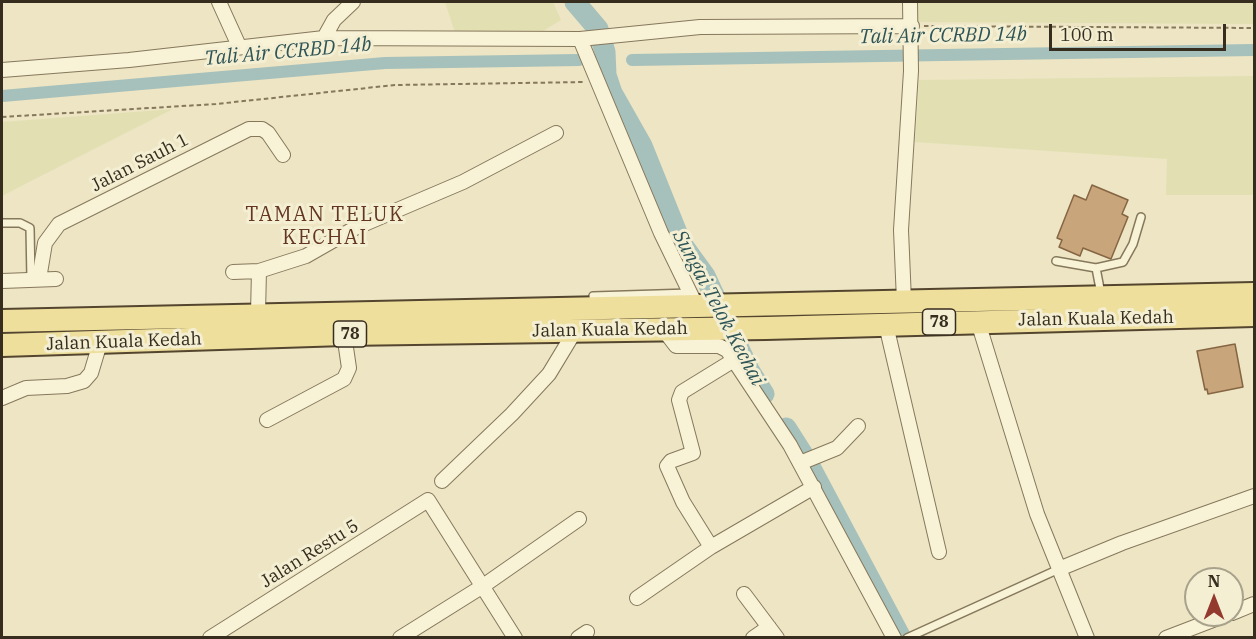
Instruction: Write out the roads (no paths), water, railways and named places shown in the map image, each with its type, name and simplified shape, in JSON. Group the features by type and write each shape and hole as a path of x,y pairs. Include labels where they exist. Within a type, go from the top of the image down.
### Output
{"main road":[{"name":"Jalan Kuala Kedah","path":"2,321 258,313 594,308 695,301 766,306 1254,294"},
{"path":"1102,296 1111,319"},
{"name":"Jalan Kuala Kedah","path":"2,345 344,334 766,328 1254,315"}],"street":[{"path":"219,2 239,46"},
{"path":"324,38 334,20 353,2"},
{"path":"904,301 901,230 902,179 911,71 910,2"},
{"path":"2,70 129,60 324,38 587,38 700,27 912,30"},
{"path":"587,38 597,82 661,234 695,301"},
{"name":"Jalan Sauh 1","path":"35,280 50,233 59,224 102,202 249,129 262,129 268,133 283,155"},
{"path":"233,272 259,272 306,256 355,228 463,182 556,133"},
{"path":"258,313 259,272"},
{"path":"2,281 56,279"},
{"path":"978,322 1029,488 1087,638"},
{"path":"886,325 939,552"},
{"path":"663,329 676,346 722,347 734,360 805,460 814,487 894,638"},
{"path":"442,481 512,414 549,374 574,331"},
{"path":"267,420 344,380 349,368 344,334"},
{"path":"2,398 26,388 68,386 84,381 91,373 100,343"},
{"path":"711,547 683,502 667,466 670,461 693,453 679,400 682,392 734,360"},
{"path":"805,460 837,448 858,426"},
{"path":"637,598 711,547 814,487"},
{"path":"1059,569 1122,543 1254,496"},
{"name":"Jalan Restu 5","path":"210,638 428,500 483,585"},
{"path":"400,638 483,585 579,519"},
{"path":"483,585 515,638"},
{"path":"744,594 773,632 753,638"},
{"path":"1166,638 1195,627"}],"lane":[{"path":"1056,261 1096,268 1118,264 1127,258 1141,217"},
{"path":"2,224 20,223 30,228 35,280"},
{"path":"1096,268 1102,296"},
{"path":"907,638 1059,569"}],"waterway":[{"name":"Sungai Telok Kechai","path":"575,2 598,29 605,52 606,75 612,93 642,146 681,243 705,276 749,370 764,394"},
{"name":"Tali Air CCRBD 14b","path":"632,60 1254,50"},
{"name":"Tali Air CCRBD 14b","path":"2,96 385,63 579,60"},
{"name":"Sungai Telok Kechai","path":"786,428 807,461 901,638"}],"district":[{"name":"TAMAN TELUK KECHAI","path":"325,226"}]}
